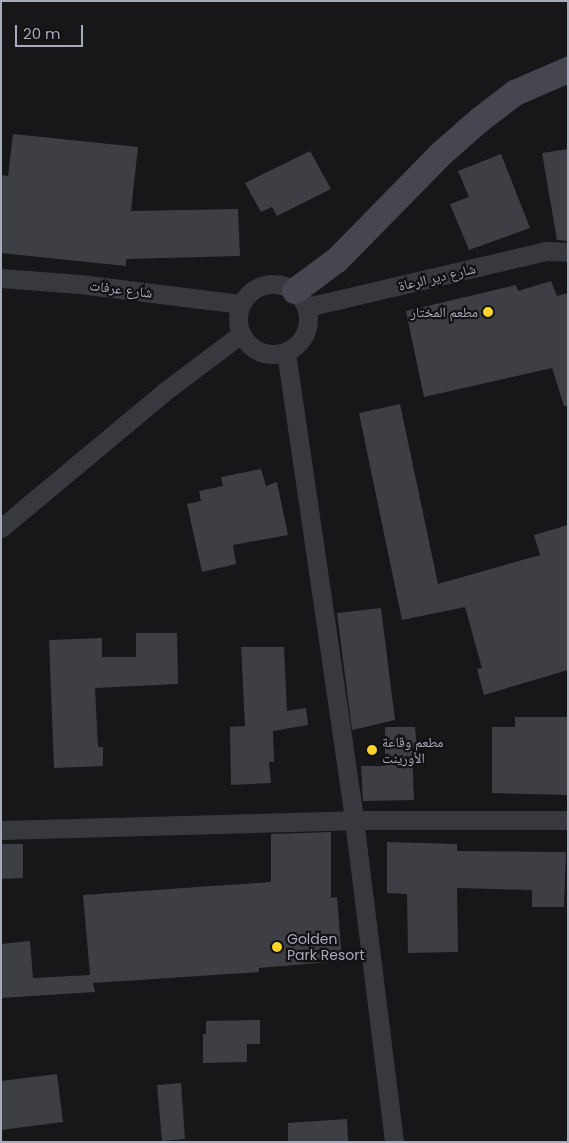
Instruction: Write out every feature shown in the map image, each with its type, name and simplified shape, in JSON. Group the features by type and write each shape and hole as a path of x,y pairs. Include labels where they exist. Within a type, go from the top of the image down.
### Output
{"street":[{"path":"301,299 441,154 481,119 515,93 568,70"},
{"name":"شارع دير الرعاة","path":"301,299 545,251 568,252"},
{"name":"شارع عرفات","path":"1,278 80,284 241,304"},
{"path":"274,284 301,299 309,322 301,342 286,352 272,354 254,348 242,334 238,319 241,304 256,288 274,284"},
{"path":"1,528 164,392 242,334"},
{"path":"286,352 354,820 394,1142"},
{"path":"1,830 354,820 568,820"}],"building":[{"path":"13,134 138,147 131,211 238,209 240,256 126,259 126,266 1,253 1,175 8,176"},
{"path":"568,149 568,241 557,240 542,153"},
{"path":"310,151 331,189 277,216 272,207 261,212 245,183"},
{"path":"501,154 530,228 469,250 450,204 469,197 458,171"},
{"path":"551,281 557,296 568,293 568,406 564,406 552,368 424,397 406,311 516,285 518,291"},
{"path":"400,404 438,584 540,555 534,535 568,525 568,670 484,695 477,669 482,668 465,607 402,620 359,413"},
{"path":"261,469 266,486 277,482 288,535 233,545 236,564 202,572 187,504 201,501 199,491 223,486 221,477"},
{"path":"381,608 395,720 352,730 337,613"},
{"path":"136,633 177,633 178,684 95,688 98,747 103,747 103,766 54,768 49,640 102,638 102,657 136,657"},
{"path":"241,647 284,647 287,711 306,708 308,725 273,731 274,762 269,762 271,783 231,785 230,727 245,726"},
{"path":"515,717 568,717 568,795 492,793 492,727 515,727"},
{"path":"385,727 415,727 417,747 412,748 414,800 363,801 361,766 385,766"},
{"path":"331,832 331,898 337,897 342,961 259,968 259,972 93,983 95,992 1,998 1,944 30,941 33,978 90,975 83,895 271,882 271,834"},
{"path":"387,842 457,844 457,851 566,852 564,907 532,907 532,890 457,888 458,952 408,953 407,894 387,893"},
{"path":"1,844 23,844 23,878 1,879"},
{"path":"260,1020 260,1044 247,1044 247,1062 203,1063 203,1034 206,1034 206,1021"},
{"path":"57,1074 63,1122 1,1130 1,1081"},
{"path":"181,1083 185,1139 162,1141 157,1085"},
{"path":"347,1119 348,1142 288,1142 288,1123"}],"place":[{"name":"مطعم المختار","path":"488,312"},
{"name":"مطعم وقاعة الأورينت","path":"372,750"},
{"name":"Golden Park Resort","path":"277,947"}]}
